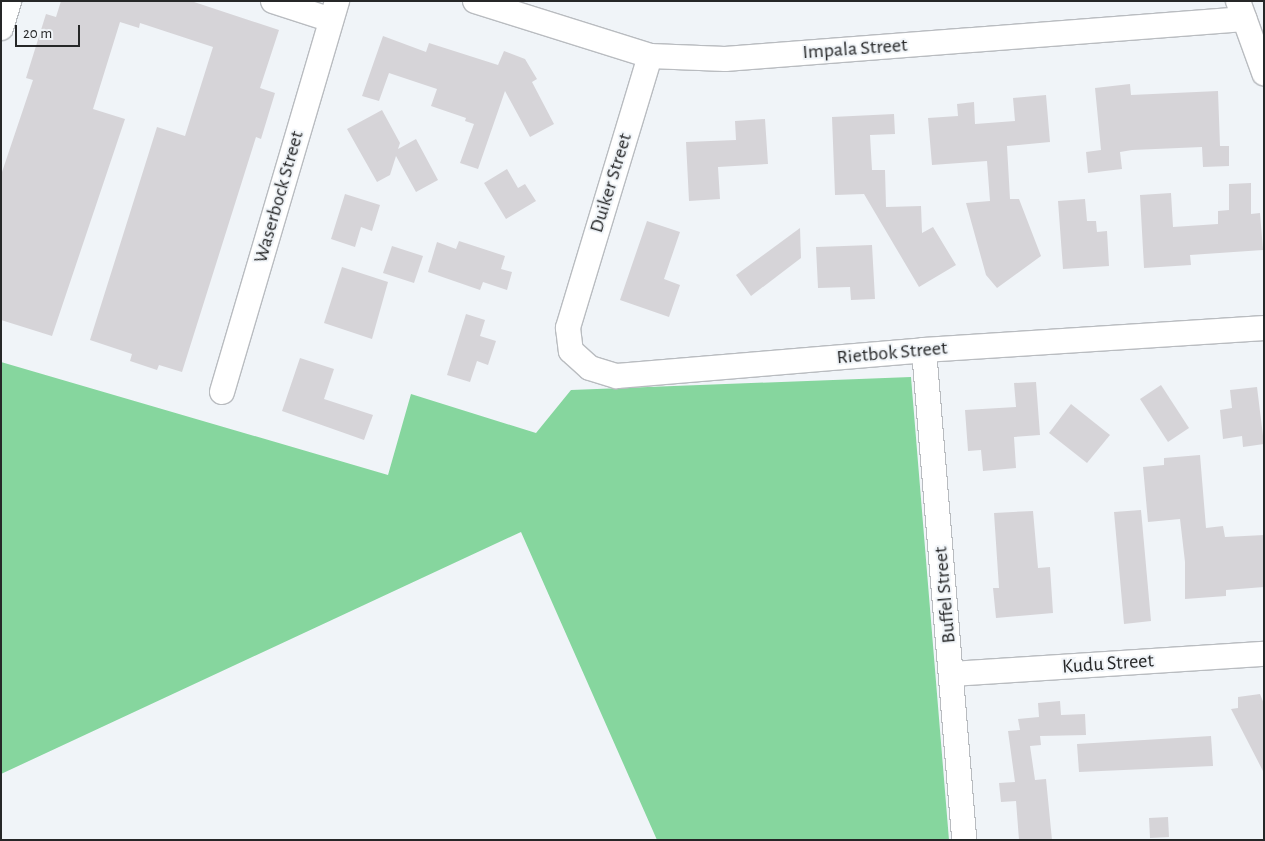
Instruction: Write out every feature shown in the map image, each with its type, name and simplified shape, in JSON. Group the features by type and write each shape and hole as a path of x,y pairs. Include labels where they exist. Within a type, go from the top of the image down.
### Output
{"street":[{"path":"1,28 9,1"},
{"path":"273,1 305,10 334,11"},
{"name":"Impala Street","path":"475,1 650,56 725,59 1241,10"},
{"path":"1241,10 1264,73"},
{"name":"Waserbock Street","path":"222,392 334,11"},
{"name":"Duiker Street","path":"573,309 650,56"},
{"name":"Rietbok Street","path":"573,309 568,328 571,351 590,368 617,376 924,350 1264,328"},
{"name":"Buffel Street","path":"924,350 952,674 964,840"},
{"name":"Kudu Street","path":"952,674 1264,654"}],"green space":[{"path":"1,362 388,475 411,394 536,433 571,390 911,377 949,840 657,840 521,532 1,774"}],"building":[{"path":"61,1 191,1 279,30 260,88 275,93 261,139 256,137 182,372 159,365 157,370 130,361 132,354 90,340 157,127 185,136 213,47 140,23 139,28 120,22 93,109 125,119 52,336 1,320 1,175 33,80 26,78 46,14 56,17"},
{"path":"383,36 426,52 429,43 498,65 504,51 525,59 537,79 532,82 554,124 530,137 505,91 478,169 460,163 474,124 465,121 466,118 431,106 437,89 389,73 379,101 362,96"},
{"path":"1130,84 1131,95 1218,91 1220,146 1229,146 1229,166 1203,167 1202,147 1132,150 1120,152 1122,169 1088,173 1086,152 1101,150 1095,88"},
{"path":"1046,95 1050,142 1007,146 1010,199 1019,199 1041,256 997,288 986,275 966,203 990,201 987,161 932,165 928,118 958,116 957,104 974,102 975,124 1015,121 1013,98"},
{"path":"382,110 400,143 398,149 416,139 438,180 416,192 396,156 390,175 377,182 347,129"},
{"path":"894,114 895,134 870,135 872,170 885,170 886,207 921,206 922,233 933,227 956,265 919,287 864,194 835,195 832,117"},
{"path":"765,119 768,164 718,167 720,199 689,201 686,142 736,140 735,121"},
{"path":"507,169 518,188 525,184 536,201 506,219 484,183"},
{"path":"1251,183 1251,214 1260,213 1263,250 1190,255 1191,265 1144,268 1140,195 1171,193 1173,227 1218,224 1218,211 1229,210 1229,184"},
{"path":"345,194 380,205 372,231 361,227 355,247 331,239"},
{"path":"1085,199 1087,221 1096,221 1097,232 1107,231 1109,266 1063,269 1058,201"},
{"path":"647,221 680,232 664,279 680,285 669,317 620,300"},
{"path":"800,228 801,258 751,296 736,275"},
{"path":"459,241 505,256 501,269 512,272 507,290 483,282 480,290 428,272 437,242 456,249"},
{"path":"872,245 875,299 851,300 850,287 818,288 816,247"},
{"path":"392,246 423,256 414,283 383,273"},
{"path":"342,267 388,282 372,339 324,323"},
{"path":"466,314 485,320 480,336 496,341 488,365 477,361 470,382 447,375"},
{"path":"300,358 334,369 324,399 373,415 364,440 282,411"},
{"path":"1036,382 1040,435 1014,437 1016,468 983,471 981,450 968,451 965,410 1016,407 1014,383"},
{"path":"1161,385 1189,428 1168,442 1140,399"},
{"path":"1257,387 1264,444 1243,447 1242,436 1223,439 1220,410 1232,408 1230,390"},
{"path":"1071,404 1110,435 1087,463 1049,433"},
{"path":"1200,455 1206,528 1223,526 1225,537 1264,535 1264,587 1226,590 1226,596 1185,599 1185,562 1180,519 1148,522 1143,467 1164,465 1164,458"},
{"path":"1141,510 1151,621 1124,624 1114,512"},
{"path":"1033,511 1038,568 1050,567 1053,613 996,618 993,588 999,588 994,513"},
{"path":"1260,694 1264,704 1264,773 1231,709 1238,708 1238,697"},
{"path":"1060,701 1061,715 1085,714 1086,735 1040,736 1041,745 1030,746 1035,780 1046,779 1052,840 1019,840 1016,801 1001,802 999,783 1015,782 1008,731 1020,730 1018,719 1039,717 1038,703"},
{"path":"1211,736 1213,766 1079,772 1077,744"},
{"path":"1168,817 1169,837 1150,838 1149,818"}]}
